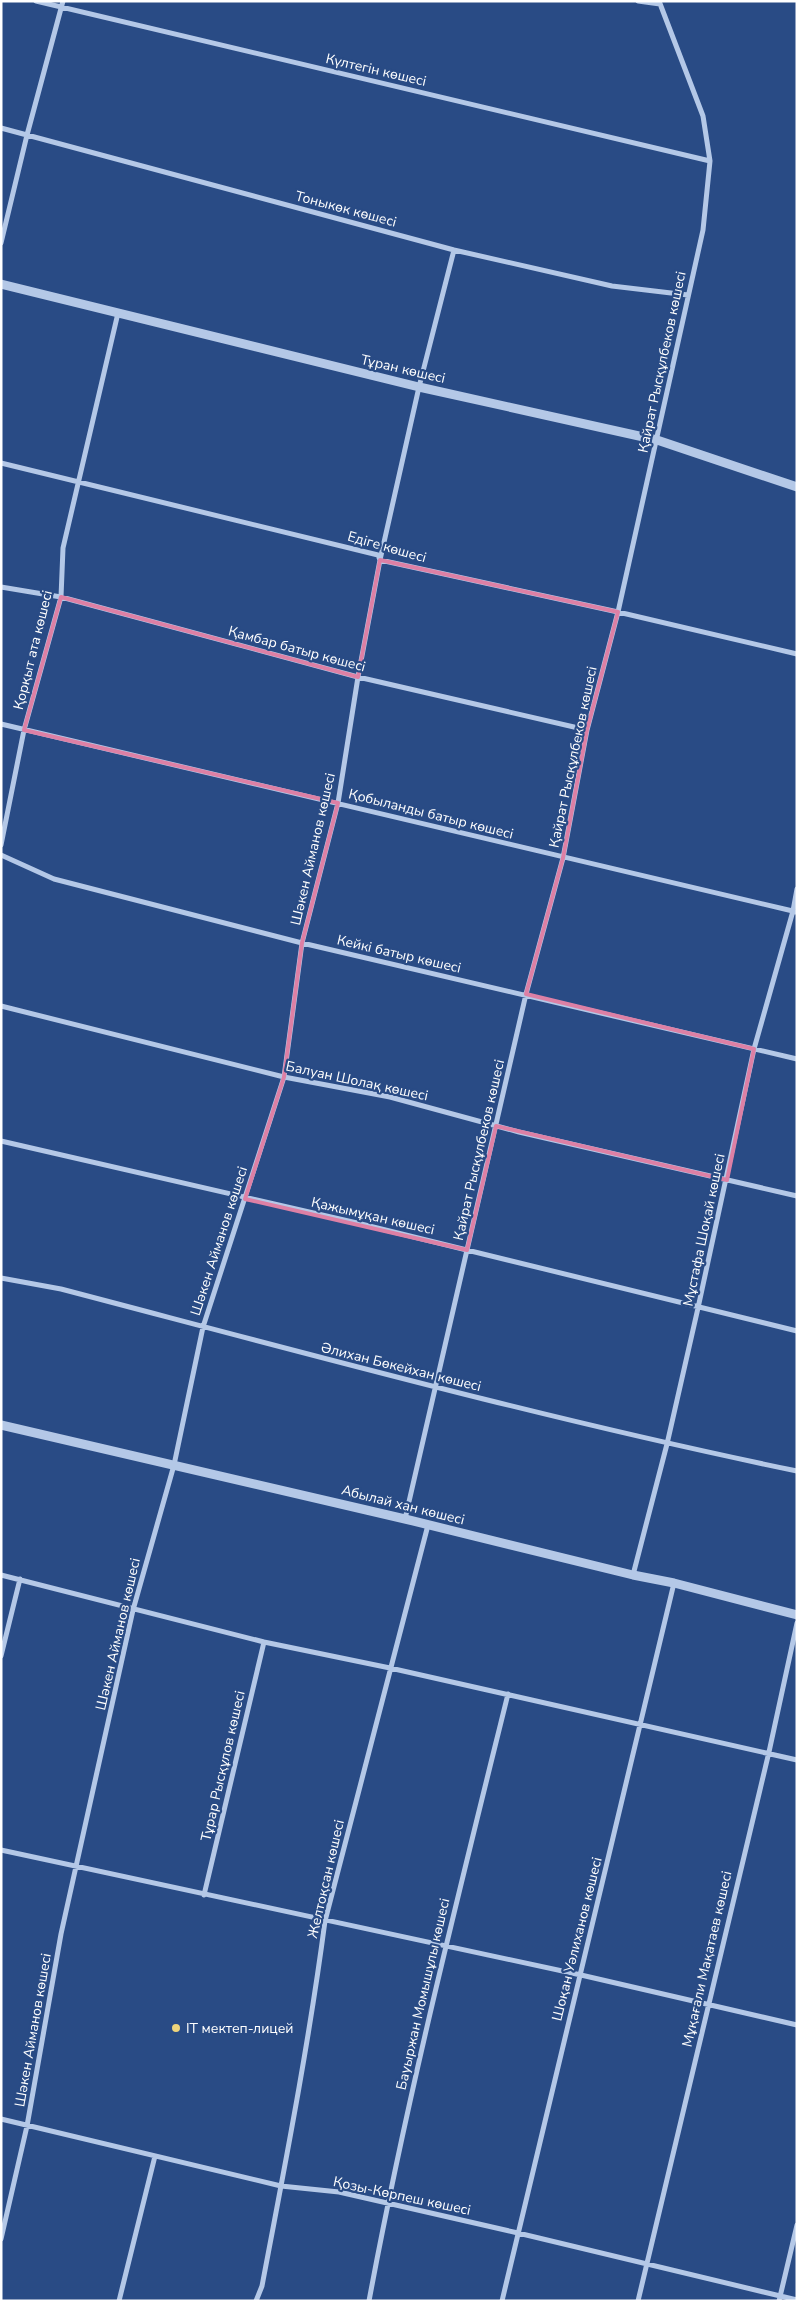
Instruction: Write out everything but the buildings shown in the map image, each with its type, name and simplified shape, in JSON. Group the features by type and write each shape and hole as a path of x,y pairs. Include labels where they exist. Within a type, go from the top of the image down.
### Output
{"street":[{"name":"Күлтегін көшесі","path":"36,1 63,4 710,161"},
{"path":"638,1 659,2"},
{"name":"Қайрат Рысқұлбеков көшесі","path":"405,1518 526,994 563,858 587,730 618,612 704,230 710,161 703,116 659,2"},
{"path":"1,243 27,135 63,4"},
{"name":"Тоныкөк көшесі","path":"1,128 454,250 612,286 688,295"},
{"name":"Шәкен Айманов көшесі","path":"1,2239 27,2126 61,1934 133,1610 174,1465 203,1327 284,1077 302,943 338,802 358,677 380,560 419,387 454,250"},
{"name":"Тұран көшесі","path":"1,284 419,387 656,440 797,487"},
{"name":"Қорқыт ата көшесі","path":"1,846 24,730 61,597 63,548 118,313"},
{"name":"Едіге көшесі","path":"1,463 378,555 380,560 618,612 797,654"},
{"name":"Қамбар батыр көшесі","path":"1,587 61,597 358,677 587,730"},
{"name":"Қобыланды батыр көшесі","path":"1,724 338,802 563,858 795,911"},
{"name":"Кейкі батыр көшесі","path":"1,856 54,879 302,943 797,1058"},
{"name":"Мұстафа Шоқай көшесі","path":"633,1575 667,1444 727,1180 754,1049 795,911 797,889"},
{"name":"Балуан Шолақ көшесі","path":"1,1006 284,1077 390,1096 496,1126 797,1196"},
{"name":"Қажымұқан көшесі","path":"1,1141 245,1199 357,1222 797,1331"},
{"name":"Әлихан Бөкейхан көшесі","path":"1,1278 61,1289 436,1388 667,1444 797,1471"},
{"name":"Абылай хан көшесі","path":"1,1425 405,1518 633,1575 674,1583 797,1616"},
{"name":"Желтоқсан көшесі","path":"256,2301 262,2286 281,2186 317,1985 325,1921 428,1525"},
{"path":"1,1575 264,1642 508,1694 797,1760"},
{"path":"1,1656 20,1579"},
{"name":"Шоқан Уәлиханов көшесі","path":"502,2301 674,1583"},
{"name":"Мұқағали Мақатаев көшесі","path":"638,2301 797,1623"},
{"name":"Тұрар Рысқұлов көшесі","path":"204,1895 264,1642"},
{"name":"Бауыржан Момышұлы көшесі","path":"369,2301 387,2203 445,1946 508,1694"},
{"path":"1,1850 77,1868 580,1974 707,2006 797,2025"},
{"name":"Қозы-Көрпеш көшесі","path":"1,2120 281,2186 339,2192 518,2232 780,2298 797,2300"},
{"path":"119,2301 155,2156"},
{"path":"780,2298 797,2226"}],"highlighted area":[{"path":"380,560 618,612 587,730 563,858 526,994 754,1049 727,1180 496,1126 467,1250 245,1199 284,1077 302,943 338,803 24,730 61,597 358,677"}],"place":[{"name":"IT мектеп-лицей","path":"176,2028"}]}
